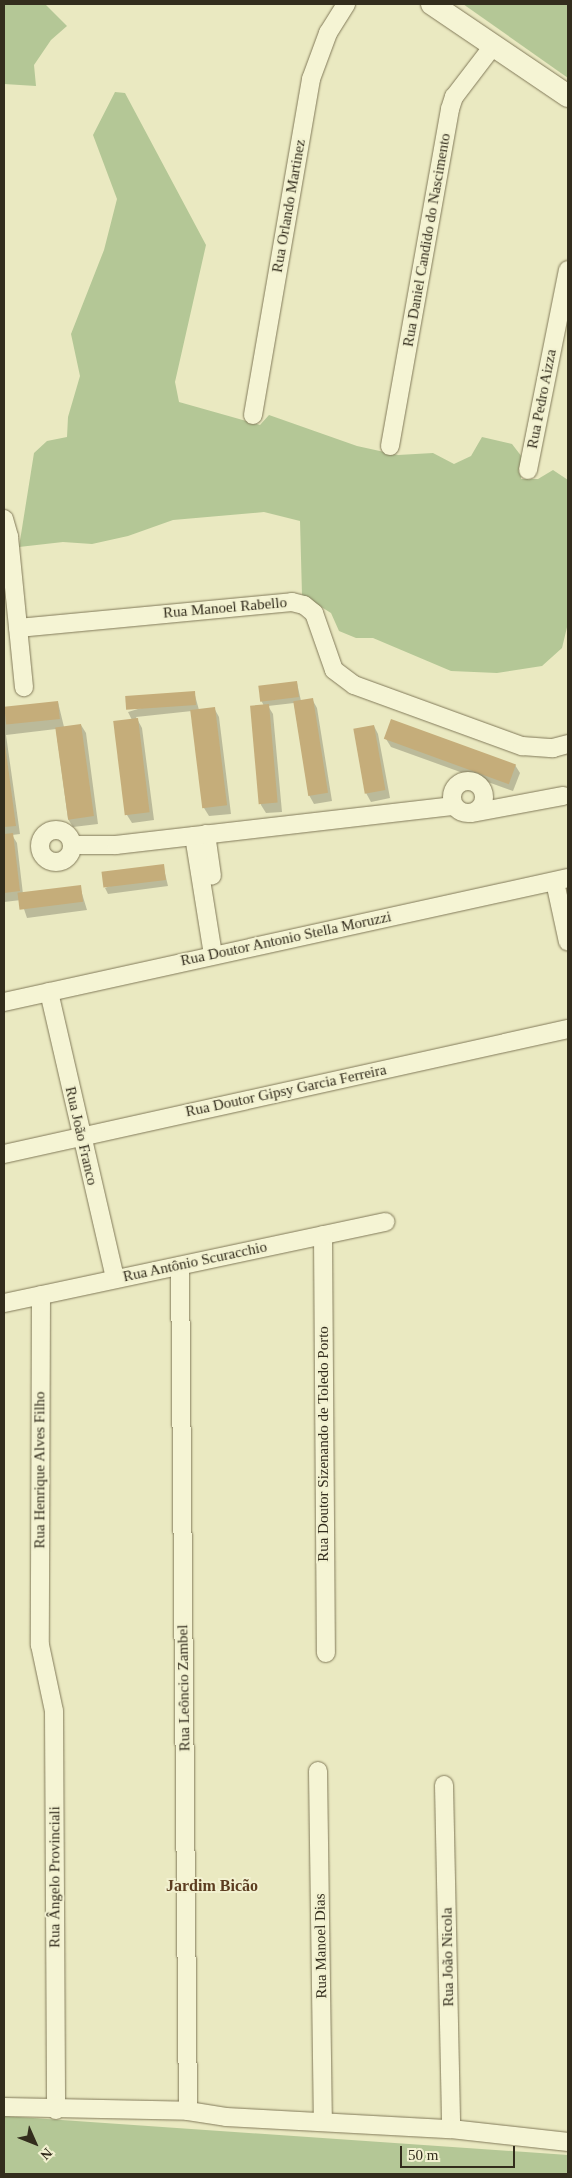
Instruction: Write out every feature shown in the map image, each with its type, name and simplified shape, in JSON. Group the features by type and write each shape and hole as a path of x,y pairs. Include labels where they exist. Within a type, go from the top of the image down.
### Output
{"street":[{"name":"Rua Orlando Martinez","path":"253,414 312,79 328,34 346,4"},
{"path":"432,4 568,96"},
{"name":"Rua Daniel Candido do Nascimento","path":"390,446 450,108 454,97 493,46"},
{"name":"Rua Pedro Aizza","path":"528,470 568,270"},
{"path":"4,519 10,537 24,687"},
{"name":"Rua Manoel Rabello","path":"18,628 292,602 304,605 314,613 334,670 348,682 522,746 560,746"},
{"path":"454,806 452,793 455,787 466,780 478,783 519,803"},
{"path":"471,813 484,800 478,783"},
{"path":"73,845 116,844 454,806 471,813 563,796"},
{"path":"200,835 220,953"},
{"path":"562,880 568,942"},
{"name":"Rua Doutor Antonio Stella Moruzzi","path":"4,1002 220,953 562,880"},
{"name":"Rua João Franco","path":"49,992 80,1136 115,1279"},
{"name":"Rua Doutor Gipsy Garcia Ferreira","path":"4,1154 568,1029"},
{"name":"Rua Antônio Scuracchio","path":"4,1303 385,1222"},
{"name":"Rua Doutor Sizenando de Toledo Porto","path":"323,1236 326,1653"},
{"name":"Rua Leôncio Zambel","path":"180,1266 188,2111"},
{"name":"Rua Henrique Alves Filho","path":"40,1645 41,1296"},
{"name":"Rua Ângelo Provinciali","path":"40,1645 54,1711 56,2110"},
{"name":"Rua Manoel Dias","path":"318,1771 323,2122"},
{"name":"Rua João Nicola","path":"444,1785 451,2129"},
{"path":"4,2107 56,2110 188,2111 226,2117 451,2129 568,2142"}],"green space":[{"path":"4,4 45,4 67,26 51,40 34,65 36,86 4,84"},
{"path":"463,4 568,4 568,78"},
{"path":"115,92 125,93 206,245 175,382 179,402 260,425 269,415 357,446 398,455 433,453 454,464 471,456 482,437 512,444 522,457 521,479 538,479 553,470 568,480 568,623 562,648 542,666 497,673 451,671 373,638 356,638 339,631 331,613 302,595 300,521 264,512 173,520 128,536 92,544 63,542 19,547 34,453 47,441 67,437 68,417 80,376 71,334 104,250 117,199 93,135"},
{"path":"4,2116 568,2155 568,2174 4,2174"}],"building":[{"path":"297,681 299,697 260,702 258,686"},
{"path":"195,691 196,705 126,710 125,696"},
{"path":"313,698 328,793 308,796 293,701"},
{"path":"58,701 60,719 6,725 4,707"},
{"path":"269,704 278,803 259,804 250,706"},
{"path":"215,707 227,805 202,808 190,710"},
{"path":"138,718 150,812 125,815 113,721"},
{"path":"391,719 516,764 509,784 384,739"},
{"path":"81,724 94,816 68,820 55,728"},
{"path":"374,725 385,790 365,794 353,729"},
{"path":"4,737 16,826 4,827"},
{"path":"13,833 20,891 4,893 4,834"},
{"path":"164,864 166,880 103,888 101,872"},
{"path":"81,885 83,902 20,910 17,893"}],"district":[{"name":"Jardim Bicão","path":"212,1886"}]}
